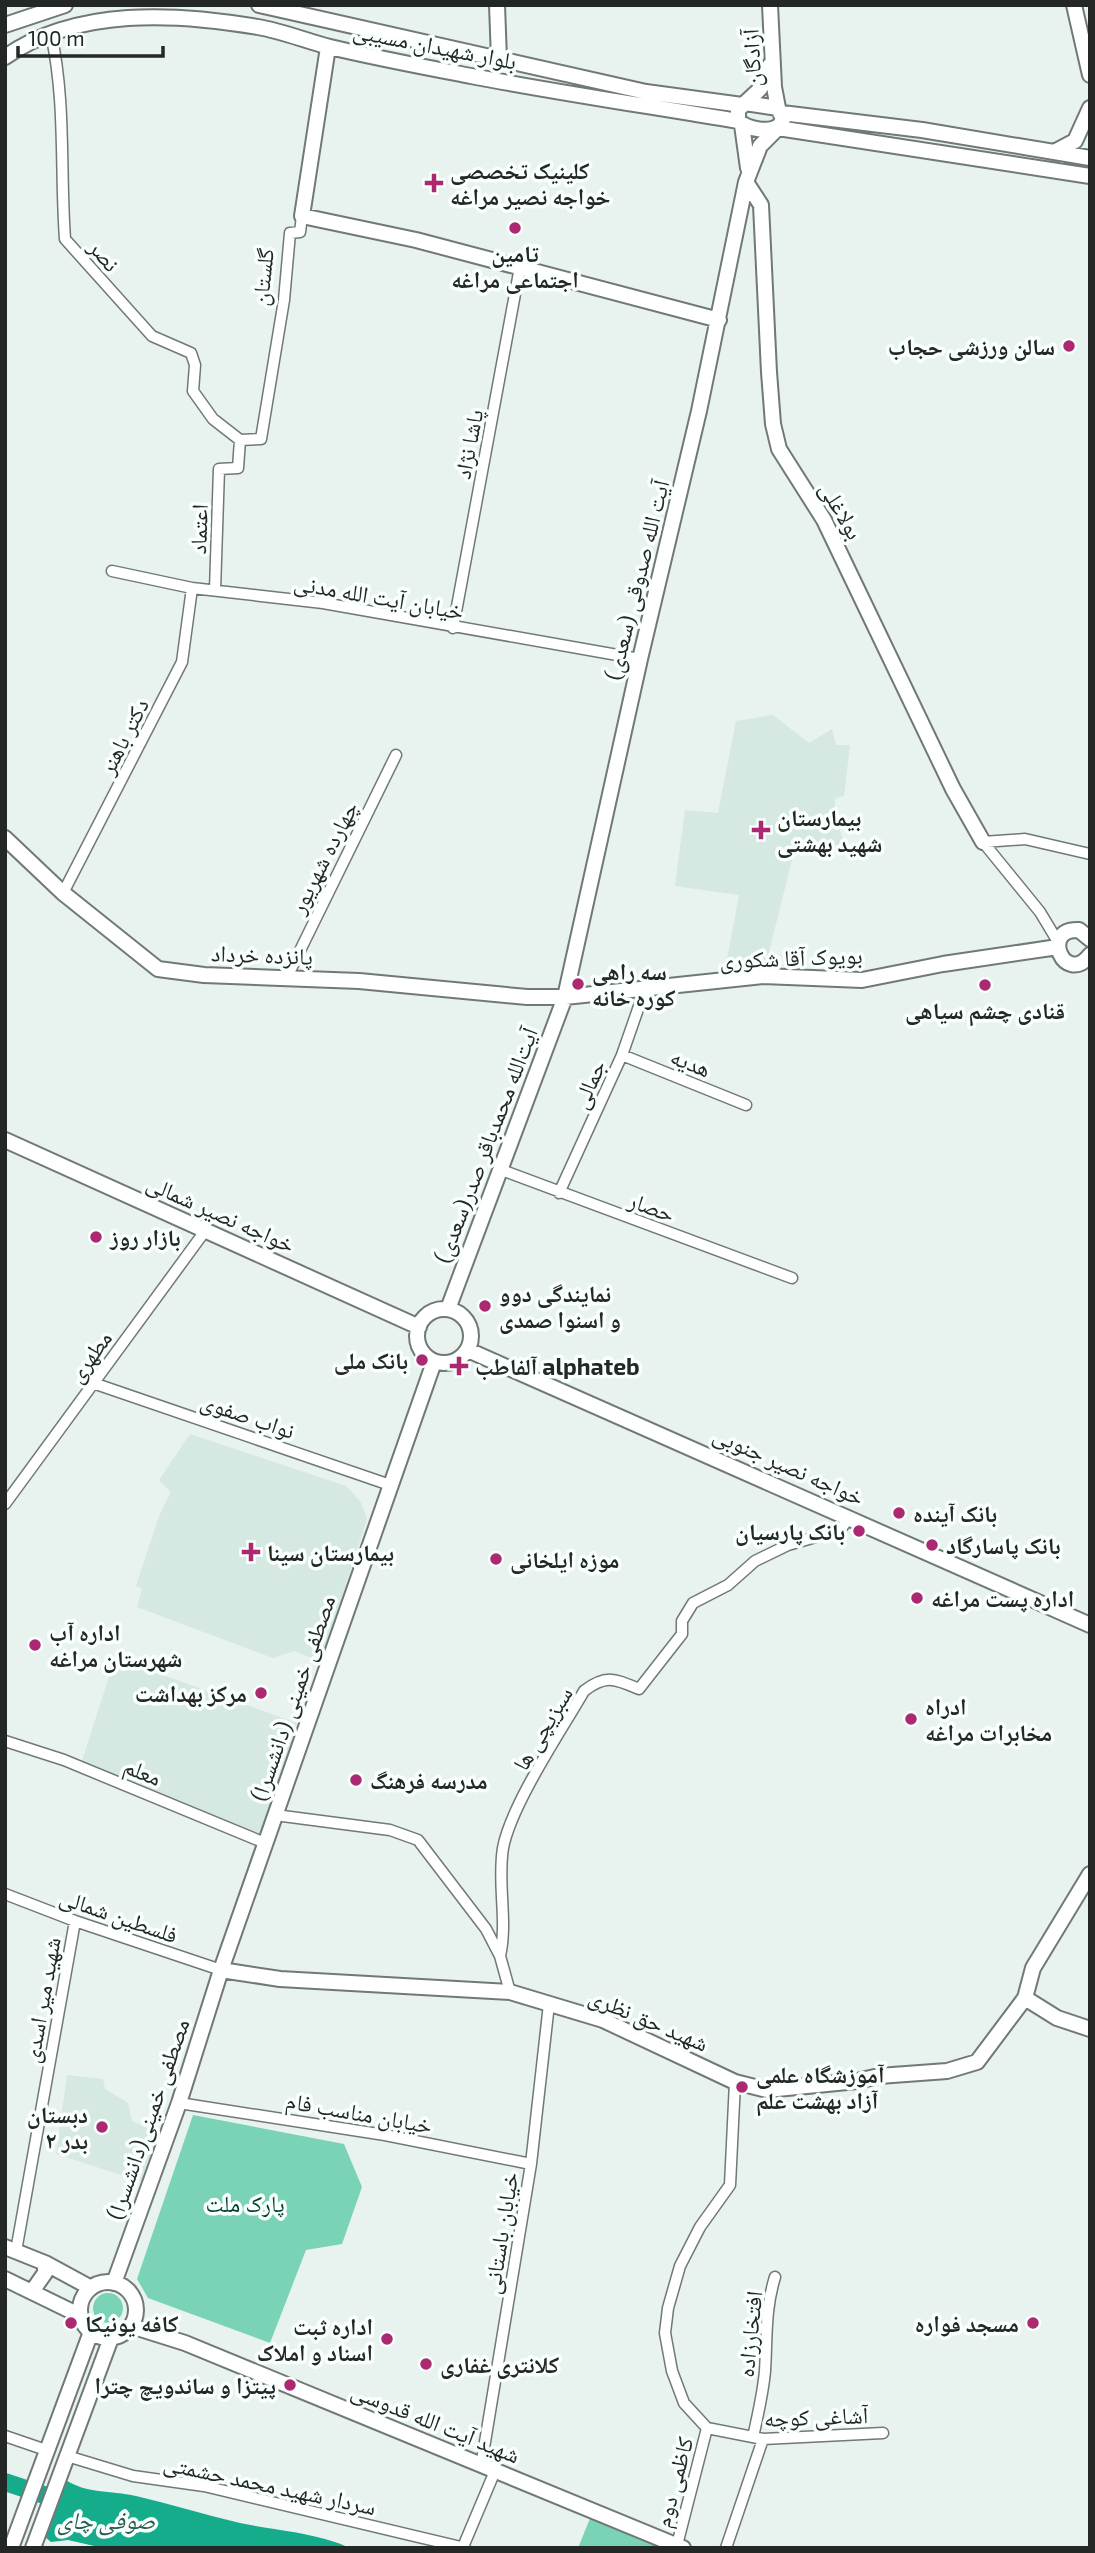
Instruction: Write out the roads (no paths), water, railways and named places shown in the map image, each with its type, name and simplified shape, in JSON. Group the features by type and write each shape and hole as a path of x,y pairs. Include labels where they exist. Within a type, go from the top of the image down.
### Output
{"street":[{"path":"5,25 65,5"},
{"name":"بلوار شهیدان مسیبی","path":"259,5 646,92 780,110"},
{"path":"497,5 499,60"},
{"name":"آزادگان","path":"771,5 774,87 780,110"},
{"path":"1074,5 1090,75"},
{"name":"بلوار شهیدان مسیبی","path":"5,57 51,34 125,11 168,11 260,27 328,47 512,83 777,129"},
{"name":"نصر","path":"51,34 56,57 65,239 152,335 191,353 195,365 193,391 213,419 240,440"},
{"name":"گلستان","path":"240,440 261,439 284,300 290,233 300,232 328,47"},
{"path":"747,178 738,110 760,89 773,54"},
{"path":"1056,151 1075,141 1090,108"},
{"path":"747,178 760,146 783,119 780,110 1090,158"},
{"path":"863,141 857,135 858,128 865,123"},
{"path":"777,129 1090,176"},
{"path":"1038,168 1046,159 1040,149"},
{"path":"1059,172 1090,189"},
{"name":"آیت الله صدوقی (سعدی)","path":"565,997 640,659 678,505 747,178"},
{"name":"بولاغلی","path":"747,178 761,205 769,372 773,424 779,449 824,520 953,789 983,842 1040,912 1058,945"},
{"path":"302,215 520,267 719,320"},
{"name":"پاشا نژاد","path":"453,628 520,267"},
{"name":"اعتماد","path":"215,590 219,469 238,468 240,440"},
{"name":"خیابان آیت الله مدنی","path":"112,571 192,588 323,603 640,659"},
{"name":"دکتر باهنر","path":"63,893 182,662 192,588"},
{"name":"چهارده شهریور","path":"287,977 396,755"},
{"name":"پانزده خرداد","path":"5,838 63,893 158,969 204,975 287,977 527,997 565,997"},
{"path":"983,842 1025,839 1090,853"},
{"name":"بویوک آقا شکوری","path":"565,997 763,976 862,980 1058,945 1069,931 1088,933"},
{"path":"1058,945 1066,961 1087,962"},
{"name":"جمالی","path":"559,1193 622,1055 645,989"},
{"name":"آیت‌الله محمدباقر صدر(سعدی)","path":"448,1309 565,997"},
{"name":"هدیه","path":"622,1055 746,1105"},
{"name":"خواجه نصیر شمالی","path":"5,1140 419,1327"},
{"name":"حصار","path":"499,1169 792,1278"},
{"name":"مطهری","path":"5,1504 205,1231"},
{"path":"448,1309 464,1318 469,1326 471,1342 468,1350 449,1363 434,1362 421,1351 419,1327 434,1311 448,1309"},
{"name":"خواجه نصیر جنوبی","path":"468,1350 1090,1625"},
{"name":"مصطفی خمینی (دانشسرا)","path":"220,1970 434,1362"},
{"name":"نواب صفوی","path":"93,1383 390,1485"},
{"name":"سبزیچی ها","path":"499,1955 504,1934 501,1871 508,1830 584,1691 598,1680 610,1679 639,1689 682,1634 682,1621 693,1603 728,1585 755,1561 788,1545 840,1531 850,1517"},
{"name":"معلم","path":"5,1741 64,1760 265,1843"},
{"path":"275,1815 390,1830 418,1840 486,1928 499,1955 510,1992"},
{"name":"شهید حق نظری","path":"220,1970 280,1979 510,1992 603,2020 735,2082 767,2090 947,2071 970,2065 989,2051 1025,1998 1033,1968 1090,1874"},
{"name":"فلسطین شمالی","path":"5,1894 75,1922 220,1970"},
{"name":"شهید میر اسدی","path":"11,2249 75,1922"},
{"name":"(دانشسرا)مصطفی خمینی","path":"114,2283 179,2103 220,1970"},
{"path":"1025,1998 1057,2018 1090,2029"},
{"name":"خیابان باستانی","path":"464,2548 488,2468 531,2164 549,2004"},
{"path":"707,2428 684,2403 672,2371 665,2333 668,2308 680,2266 700,2228 730,2185 735,2082"},
{"name":"خیابان مناسب فام","path":"179,2103 359,2131 531,2164"},
{"path":"11,2249 45,2263 91,2288 114,2283 129,2292 134,2300 135,2317 131,2326 111,2338 35,2544"},
{"path":"33,2290 45,2273 45,2263"},
{"name":"افتخارزاده","path":"726,2548 758,2438 768,2299 775,2277"},
{"path":"5,2279 33,2290 81,2316 91,2332 111,2338"},
{"path":"81,2316 82,2300 91,2288"},
{"name":"شهید آیت الله قدوسی","path":"131,2326 185,2343 680,2547"},
{"path":"14,2541 91,2332"},
{"name":"آشاغی کوچه","path":"707,2428 758,2438 883,2432"},
{"name":"کاظمی دوم","path":"680,2547 707,2428"},
{"path":"5,2436 46,2450"},
{"name":"سردار شهید محمد حشمتی","path":"67,2456 133,2476 204,2486 464,2548"}],"water":[{"name":"صوفی چای","path":"64,2479 81,2487 136,2496 240,2523 323,2538 350,2548 103,2548 68,2540 51,2542 45,2537"}],"waterway":[{"path":"5,2482 68,2503"}],"place":[{"name":"کلینیک تخصصی خواجه نصیر مراغه","path":"434,183"},
{"name":"تامین اجتماعی مراغه","path":"515,228"},
{"name":"سالن ورزشی حجاب","path":"1069,346"},
{"name":"بیمارستان شهید بهشتی","path":"761,830"},
{"name":"سه راهی کوره خانه","path":"578,984"},
{"name":"قنادی چشم سیاهی","path":"985,985"},
{"name":"بازار روز","path":"96,1237"},
{"name":"نمایندگی دوو و اسنوا صمدی","path":"485,1306"},
{"name":"بانک ملی","path":"422,1360"},
{"name":"آلفاطب alphateb","path":"459,1366"},
{"name":"بانک آینده","path":"899,1513"},
{"name":"بانک پارسیان","path":"859,1531"},
{"name":"بانک پاسارگاد","path":"932,1545"},
{"name":"بیمارستان سینا","path":"251,1552"},
{"name":"موزه ایلخانی","path":"496,1559"},
{"name":"اداره پست مراغه","path":"917,1598"},
{"name":"اداره آب شهرستان مراغه","path":"35,1645"},
{"name":"مرکز بهداشت","path":"261,1693"},
{"name":"ادراه مخابرات مراغه","path":"911,1719"},
{"name":"مدرسه فرهنگ","path":"356,1780"},
{"name":"آموزشگاه علمی آزاد بهشت علم","path":"742,2087"},
{"name":"دبستان بدر ۲","path":"102,2127"},
{"name":"کافه یونیکا","path":"71,2323"},
{"name":"مسجد فواره","path":"1033,2323"},
{"name":"اداره ثبت اسناد و املاک","path":"387,2339"},
{"name":"کلانتری غفاری","path":"426,2364"},
{"name":"پیتزا و ساندویچ چترا","path":"290,2385"}],"park label":[{"name":"پارک ملت","path":"245,2203"}]}
